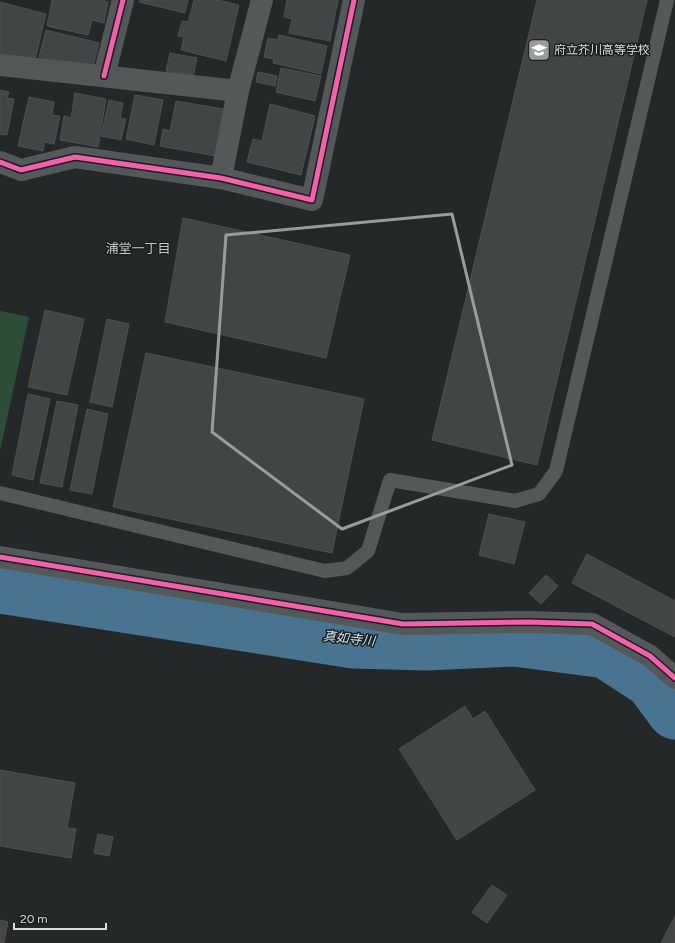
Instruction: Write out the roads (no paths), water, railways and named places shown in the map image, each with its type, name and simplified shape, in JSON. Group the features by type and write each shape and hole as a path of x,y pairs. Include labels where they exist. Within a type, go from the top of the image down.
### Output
{"street":[{"path":"104,76 123,0"},
{"path":"221,178 238,91 262,0"},
{"path":"0,162 21,170 75,157 221,178 312,200 354,0"},
{"path":"0,65 238,91"},
{"path":"0,557 402,624 528,622 592,624 650,656 675,678"}],"lane":[{"path":"0,493 325,571 347,568 368,551 390,480 515,501 538,494 556,471 667,0"}],"waterway":[{"name":"真如寺川","path":"0,586 354,641 426,643 515,639 606,651 652,681 675,712"}],"place":[{"name":"府立芥川高等学校","path":"539,50"}],"district":[{"name":"浦堂一丁目","path":"138,248"}]}
